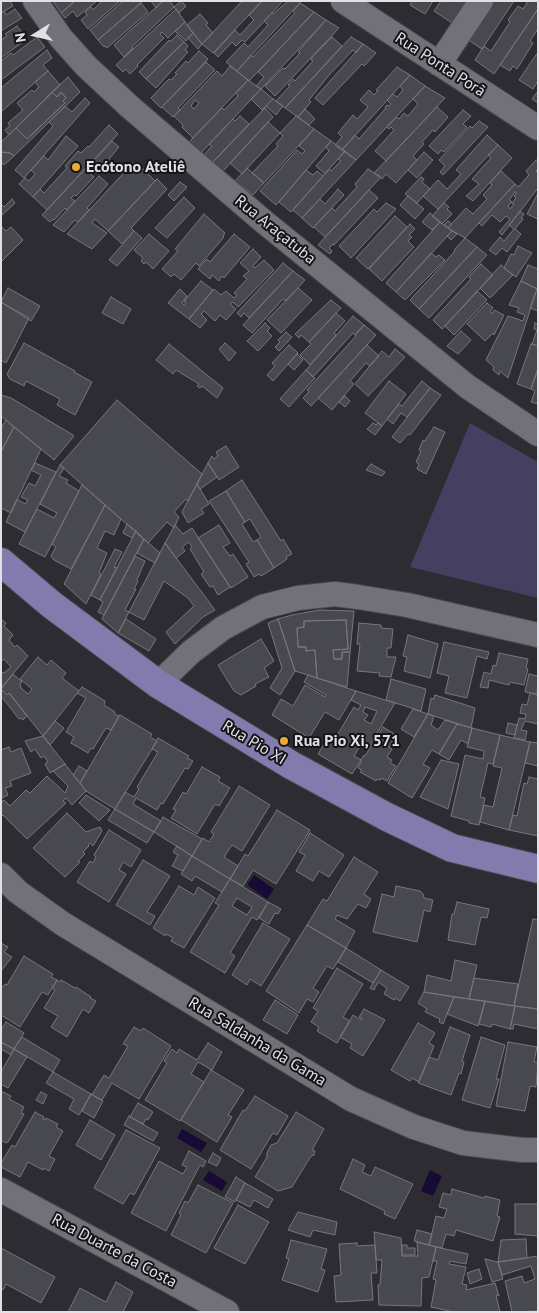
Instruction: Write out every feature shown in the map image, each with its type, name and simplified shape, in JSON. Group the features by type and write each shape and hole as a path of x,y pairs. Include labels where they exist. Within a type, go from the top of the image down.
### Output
{"main road":[{"name":"Rua Pio XI","path":"4,567 158,684 290,765 387,818 452,848 538,869"}],"street":[{"name":"Rua Araçatuba","path":"35,1 61,38 86,66 130,107 263,221 460,381 538,434"},
{"name":"Rua Ponta Porã","path":"343,1 538,128"},
{"path":"439,64 481,1"},
{"path":"158,684 191,652 223,628 262,607 307,597 335,594 407,605 538,635"},
{"name":"Rua Saldanha da Gama","path":"1,875 18,892 63,924 352,1099 414,1127 463,1142 522,1150 538,1150"},
{"name":"Rua Duarte da Costa","path":"1,1190 227,1312"}],"shaded area":[{"path":"470,423 538,462 538,598 410,567"},
{"path":"254,875 274,889 267,899 247,885"},
{"path":"182,1129 207,1143 201,1152 177,1138"},
{"path":"430,1170 442,1176 433,1196 421,1191"},
{"path":"209,1171 227,1182 222,1191 203,1180"}],"building":[{"path":"1,1 10,1 13,6 1,13"},
{"path":"53,1 75,1 61,13"},
{"path":"75,1 97,1 77,17 73,11 65,18 61,13"},
{"path":"102,1 120,1 88,29 81,20 87,15 85,12 91,7 93,10"},
{"path":"123,1 143,1 98,40 90,30"},
{"path":"151,1 163,1 156,8"},
{"path":"163,1 170,1 174,7 124,57 114,45"},
{"path":"181,1 186,6 179,13 174,7"},
{"path":"242,1 262,1 213,53 202,44"},
{"path":"262,1 283,1 245,42 242,40 236,46 232,42 218,57 214,53 235,30 240,35 254,20 249,15"},
{"path":"288,1 298,1 300,3 237,71 226,62 244,43 248,47 268,25 264,21"},
{"path":"412,1 433,1 425,14 410,5"},
{"path":"441,1 470,1 455,25 434,11"},
{"path":"488,1 514,1 482,49 464,37"},
{"path":"526,1 538,1 538,9 494,74 475,60 484,46 491,51 518,6 523,9 527,3"},
{"path":"141,3 148,12 107,48 104,47 98,40"},
{"path":"300,3 314,12 249,81 237,71 295,13 293,11"},
{"path":"15,9 22,18 1,31 1,13 4,11 6,15"},
{"path":"176,9 185,22 168,38 162,32 160,34 164,38 138,66 130,74 126,69 123,72 116,65"},
{"path":"538,9 538,29 530,41 533,43 517,69 513,66 510,71 500,65"},
{"path":"314,12 326,20 261,89 256,86 264,77 258,72"},
{"path":"200,14 208,23 206,25 213,33 202,44 187,25"},
{"path":"326,20 339,28 275,96 265,86 300,53 298,52"},
{"path":"185,22 193,33 186,41 175,31"},
{"path":"17,26 27,39 1,58 1,40 7,36 5,34"},
{"path":"193,33 202,44 198,49 188,38"},
{"path":"177,35 184,42 146,79 139,72 169,40 170,42"},
{"path":"37,37 45,47 1,80 1,61 11,53 13,55"},
{"path":"332,37 342,46 285,108 276,101 290,86 288,85 293,79 295,81 313,61 311,60 313,56"},
{"path":"351,37 363,44 356,53 353,50 329,75 309,100 311,102 298,117 285,108"},
{"path":"184,42 188,46 185,50 188,52 156,88 146,79"},
{"path":"363,44 376,53 364,66 362,64 323,105 315,98"},
{"path":"47,50 52,58 43,65 48,71 1,112 1,88"},
{"path":"199,51 208,59 161,108 151,98 169,79 171,80 177,74 175,73 186,61 188,63"},
{"path":"538,52 538,81 533,89 519,80"},
{"path":"206,62 215,70 178,108 180,110 173,117 162,107"},
{"path":"230,66 248,80 193,138 174,116 217,71 222,76","holes":["195,100 199,103 194,109 191,106"]},
{"path":"397,67 410,75 342,150 335,145 342,137 338,133 353,115 357,119 368,107 360,100 369,90 374,95 378,91 376,90"},
{"path":"48,71 60,85 9,135 5,130 10,126 8,123 23,110 17,103 32,90 34,92 39,87 35,82"},
{"path":"410,75 425,86 356,160 342,150 355,135 359,139 385,107 391,104 387,100 393,94 397,97 403,90 400,86"},
{"path":"68,77 80,92 14,156 10,153 1,152 1,142 16,128 27,139 65,103 63,101 66,98 61,92 57,97 52,92"},
{"path":"248,80 261,89 200,154 187,144 222,108 224,110 238,96 236,93"},
{"path":"425,86 445,98 386,161 375,151 394,130 391,127 389,129 387,127 396,117 399,119 404,113 408,116 418,104 413,99"},
{"path":"261,89 273,99 262,110 251,99"},
{"path":"538,91 538,103 532,99"},
{"path":"52,92 57,97 61,92 66,98 63,101 65,103 27,139 16,128"},
{"path":"85,98 90,103 24,178 15,170 53,126 49,122 65,106 72,112"},
{"path":"273,99 283,106 276,115 266,106"},
{"path":"437,107 448,117 435,132 433,130 422,142 424,144 413,156 417,160 396,183 386,174 382,179 374,173"},
{"path":"265,108 273,117 223,171 212,163"},
{"path":"305,109 315,119 309,125 298,117"},
{"path":"463,110 471,116 463,124 467,127 444,152 441,150 438,154 429,146"},
{"path":"240,116 249,124 212,163 203,156 212,146 209,144 233,119 235,121"},
{"path":"296,116 314,129 264,183 252,173 278,146 276,144 283,136 280,133"},
{"path":"479,121 488,127 443,175 440,172 445,166 439,160 470,126 472,128"},
{"path":"268,122 280,133 242,174 230,163"},
{"name":"Ecótono Ateliê","path":"109,125 118,134 47,210 33,197 40,189 44,193 67,168 65,166 78,151 81,153 89,147"},
{"path":"314,129 331,141 276,205 260,191 297,150 302,154 305,151 299,146"},
{"path":"487,135 498,145 438,209 423,196 438,180 447,189 461,174 456,170"},
{"path":"66,136 78,146 33,197 19,184 25,178 29,181 35,174 31,170 44,156 48,160"},
{"path":"112,141 119,147 109,159 111,162 107,167 104,164 96,174 88,167"},
{"path":"331,141 345,151 325,174 316,166 329,151 326,147"},
{"path":"498,145 512,158 473,201 466,196 479,184 472,179 491,158 488,155"},
{"path":"345,151 356,160 302,218 293,210 329,169 331,171 341,161 338,159"},
{"path":"1,152 10,153 14,156 4,165 1,161"},
{"path":"424,152 433,160 417,178 408,170"},
{"path":"536,160 538,161 538,169 536,171 538,173 538,188 502,235 499,232 510,219 506,216 500,222 492,215 482,226 479,223 515,184 518,187 529,175 526,171","holes":["515,192 517,193 512,203 514,204 510,209 508,206 512,202 509,200"]},
{"path":"133,163 135,165 137,163 155,181 108,231 95,219 92,223 107,233 92,249 67,234"},
{"path":"247,168 264,183 253,195 235,181"},
{"path":"85,169 94,177 76,196 74,195 71,198 75,201 67,210 65,208 50,222 42,215"},
{"path":"368,169 381,177 325,237 314,227 332,208 335,211 357,187 355,184"},
{"path":"306,170 313,175 317,171 323,176 291,212 279,202"},
{"path":"501,171 515,184 465,238 448,228 466,208 473,214 487,199 483,195 492,185 490,183"},
{"path":"99,176 108,184 87,208 89,210 78,222 75,220 64,232 53,225"},
{"path":"421,177 424,179 422,182 430,189 417,203 405,194"},
{"path":"157,179 167,189 131,228 134,231 122,244 108,231"},
{"path":"180,182 187,187 174,201 168,195"},
{"path":"338,189 344,195 313,228 302,218 320,199 325,204"},
{"path":"369,190 378,198 329,248 332,251 330,254 318,245"},
{"path":"538,193 538,219 527,214"},
{"path":"408,196 424,209 415,219 400,205"},
{"path":"184,197 195,208 167,238 155,228"},
{"path":"12,199 15,203 1,216 1,204 4,207"},
{"path":"386,203 396,209 351,258 339,246 374,209 377,212"},
{"path":"444,203 449,207 447,209 452,214 442,224 432,216"},
{"path":"520,211 524,214 521,218 523,219 515,229 521,234 507,252 502,248 496,255 489,250 500,237 504,241 514,229 509,225"},
{"path":"430,213 440,222 432,230 422,222"},
{"path":"204,214 225,233 224,237 199,266 196,263 181,280 174,274 171,277 162,269 178,251 175,249"},
{"path":"395,216 407,227 368,269 356,258"},
{"path":"448,221 452,224 448,228 444,225"},
{"path":"440,222 452,231 396,292 386,283"},
{"path":"410,224 415,229 409,235 412,237 408,241 414,247 382,281 369,269"},
{"path":"1,226 6,231 11,227 23,240 1,262"},
{"path":"134,231 142,238 117,266 109,260"},
{"path":"452,231 457,234 451,240 447,236"},
{"path":"149,234 169,251 153,269 146,262 144,264 141,261 143,258 134,250"},
{"path":"234,234 250,247 224,278 222,276 219,281 212,275 210,279 198,269 207,259 210,262"},
{"path":"465,238 477,247 419,309 410,300"},
{"path":"518,246 532,253 516,277 504,268 511,254 514,255"},
{"path":"477,247 487,255 429,318 419,309"},
{"path":"253,249 261,257 253,266 255,268 264,260 274,270 238,307 233,302 230,304 236,309 226,320 220,315 215,321 204,311 201,314 207,320 200,328 189,319 214,289 221,295 226,291 234,298 237,295 234,293 247,279 243,276 249,271 240,263"},
{"path":"431,253 436,257 439,255 445,260 405,300 396,292"},
{"path":"283,263 293,271 249,318 244,313 241,317 237,313"},
{"path":"481,264 493,275 442,329 433,320 471,279 469,277"},
{"path":"501,265 513,275 490,298 480,288"},
{"path":"528,265 538,269 538,289 521,281"},
{"path":"293,271 305,280 286,301 283,299 252,333 243,325"},
{"path":"201,281 213,290 189,319 168,303 180,289 187,296 182,303 184,305 186,302 184,301"},
{"path":"521,281 537,289 508,378 500,371 499,375 486,360 508,316 523,321 525,315 517,312 519,308 509,305"},
{"path":"8,288 40,306 31,321 1,302"},
{"path":"298,288 312,300 281,333 267,320"},
{"path":"538,289 538,311 530,308"},
{"path":"477,291 487,300 454,335 445,326"},
{"path":"111,297 131,309 123,324 102,313"},
{"path":"331,300 341,308 309,342 301,335 299,338 295,334"},
{"path":"1,302 29,318 6,363 1,360"},
{"path":"487,303 493,308 490,311 492,314 494,310 504,315 494,335 493,333 485,341 467,324"},
{"path":"336,313 345,321 334,333 336,335 310,365 300,355 311,344 309,342"},
{"path":"353,316 364,325 355,335 353,333 313,377 306,370"},
{"path":"265,323 270,328 267,331 272,336 258,351 247,341"},
{"path":"535,323 538,324 538,346 532,344 537,330 534,329"},
{"path":"364,325 376,335 311,406 303,398 309,392 307,390"},
{"path":"461,331 471,340 458,354 447,346"},
{"path":"286,332 292,337 279,351 275,347 280,342 278,340"},
{"path":"24,343 92,382 75,415 57,405 60,399 26,381 24,386 10,379 7,374"},
{"path":"225,343 236,353 229,361 219,349"},
{"path":"169,344 223,388 217,398 176,370 173,374 156,360"},
{"path":"531,344 538,346 538,368 531,389 517,384"},
{"path":"289,345 298,353 273,381 267,375 275,366 272,363"},
{"path":"367,345 379,356 370,366 366,363 350,381 354,384 332,410 318,398"},
{"path":"395,349 405,357 368,396 355,384 382,351 389,357"},
{"path":"297,354 303,360 294,370 288,364"},
{"path":"306,370 315,378 289,407 280,399"},
{"path":"536,375 538,376 538,404 531,402 535,391 531,389"},
{"path":"389,381 406,394 382,426 365,413"},
{"path":"422,381 430,388 407,417 401,413 393,424 387,419 399,404 402,406"},
{"path":"430,388 441,395 410,435 408,434 400,443 392,437"},
{"path":"1,395 11,398 74,436 54,460 1,416"},
{"path":"345,396 350,401 345,407 339,402"},
{"path":"117,400 202,474 188,501 186,499 174,512 179,517 174,528 167,522 148,543 60,465"},
{"path":"6,420 14,427 1,452 1,428"},
{"path":"373,423 376,425 378,423 382,426 375,435 367,429"},
{"path":"14,427 41,449 11,513 1,508 1,452"},
{"path":"434,427 445,432 426,474 417,469 419,464 416,462 423,440 425,441"},
{"path":"226,446 239,467 219,480 208,463 212,456 214,459 218,456 216,452"},
{"path":"35,463 56,472 25,532 6,522 17,499 25,504 28,500 21,497 29,483 35,486 41,475 31,470"},
{"path":"208,463 217,477 200,489 197,484"},
{"path":"371,464 385,472 382,476 366,470"},
{"path":"60,465 64,468 59,476 68,480 66,483 79,491 45,557 19,544 37,509 54,518 57,513 40,504"},
{"path":"242,480 281,541 283,539 292,554 274,568 257,540 261,537 250,519 245,522 226,491"},
{"path":"197,484 209,504 201,509 204,513 188,523 182,512"},
{"path":"82,485 105,505 71,569 54,560 51,556 56,547 52,544"},
{"path":"226,491 245,522 242,524 253,542 257,540 274,568 261,576 259,574 254,577 246,564 249,562 209,501"},
{"path":"105,505 121,519 114,535 105,531 97,548 107,553 99,573 101,574 86,604 64,584"},
{"path":"127,524 136,531 132,538 123,533"},
{"path":"175,525 183,534 192,528 230,587 218,595 213,586 210,587 201,574 204,572 190,549 192,547 189,542 182,547 185,551 176,558 165,543"},
{"path":"219,525 230,543 223,547 230,556 233,554 248,577 231,588 198,538"},
{"path":"136,531 144,539 104,615 98,612 103,602 100,600"},
{"path":"144,539 160,553 155,563 137,553"},
{"path":"165,543 215,610 203,617 175,644 166,632 194,606 188,598 164,581 144,620 129,612"},
{"path":"115,549 122,552 114,567 117,568 100,600 91,595"},
{"path":"135,556 145,561 134,589 136,589 125,610 129,612 118,633 102,619"},
{"path":"320,610 354,611 350,652 342,652 342,659 334,659 333,650 348,649 346,620 304,621 304,627 297,628 298,647 306,647 306,651 315,650 317,678 295,671 278,619"},
{"path":"1,619 6,623 4,626 13,635 9,640 28,656 1,688 1,672 4,673 11,667 4,659 1,662"},
{"path":"126,619 156,639 149,651 118,633"},
{"path":"278,619 295,671 280,695 270,688 282,668 268,623"},
{"path":"346,620 348,649 333,650 334,659 342,659 342,652 350,652 347,687 317,678 315,650 306,651 306,647 298,647 297,628 304,627 304,621"},
{"path":"359,623 381,625 381,628 393,629 391,648 387,648 387,657 396,657 391,677 379,676 380,673 357,671 360,644 357,644"},
{"path":"408,635 438,644 430,678 404,671 407,657 403,656"},
{"path":"261,639 274,661 264,668 269,677 255,684 256,686 241,695 234,691 218,665"},
{"path":"444,642 489,652 487,659 477,656 467,698 445,693 449,676 437,673"},
{"path":"499,653 528,659 526,668 528,669 524,685 510,682 509,685 489,680 488,688 480,687 484,672 491,674 493,665 496,666"},
{"path":"38,657 47,665 51,660 66,673 62,678 79,691 43,736 9,693 7,695 1,689 13,674 22,682 20,684 21,688 28,694 32,689 20,679"},
{"path":"529,674 538,676 537,694 525,692"},
{"path":"308,675 356,691 339,720 325,712 309,738 272,715 281,699 293,706 305,685 325,697 326,695 304,682"},
{"path":"391,679 426,689 421,711 386,700"},
{"path":"82,687 105,701 104,705 119,716 111,730 106,728 93,749 91,748 88,753 71,743 74,737 66,732 86,698 77,693"},
{"path":"1,689 7,695 9,693 27,716 23,720 19,719 1,696"},
{"path":"356,691 395,703 367,750 360,746 354,756 361,760 352,774 318,754 327,739 333,742 354,707 358,710 361,705 351,700","holes":["365,707 377,711 371,724 364,720 368,715 363,712"]},
{"path":"530,693 538,695 538,724 525,721 521,730 527,731 525,740 514,738 519,718 525,719 526,714 520,713 522,704 527,705"},
{"path":"435,695 475,708 471,728 428,714 431,698 434,699"},
{"path":"413,709 428,714 414,737 401,729"},
{"path":"428,714 434,716 431,725 438,730 445,720 457,724 439,754 432,750 423,764 430,768 412,798 388,783"},
{"path":"120,715 152,734 150,737 157,741 115,809 86,791 80,783"},
{"path":"55,721 64,728 50,745 43,736"},
{"path":"508,723 517,725 515,735 506,733"},
{"path":"457,724 472,728 468,744 461,740 449,760 439,754"},
{"path":"383,727 396,735 389,747 392,749 387,757 392,760 390,763 396,766 387,781 381,778 376,781 360,772 362,770 358,768 364,755"},
{"path":"472,728 500,735 493,764 488,763 480,797 485,798 479,825 451,816 465,755 483,759 484,751 467,747"},
{"path":"500,735 530,742 509,830 480,822 484,805 493,807 502,768 493,766"},
{"path":"43,736 65,764 50,773 45,764 48,762 44,756 41,758 35,749 31,752 25,741"},
{"path":"158,738 189,756 187,758 193,761 188,769 185,768 163,804 161,803 157,810 136,798 133,804 161,821 154,832 115,809 125,792 134,797 139,789 137,787 158,752 152,749"},
{"path":"530,742 538,743 538,766 525,763"},
{"path":"9,747 11,752 21,748 31,773 10,781 12,786 5,788 8,795 2,798 1,750"},
{"path":"441,760 459,764 448,809 420,797"},
{"path":"65,764 86,791 72,805 66,798 63,801 66,803 27,839 3,815 1,817 1,802 4,800 10,806 26,790 30,793 47,776 65,793 68,786 53,771"},
{"path":"79,766 87,771 80,783 73,775"},
{"path":"202,767 220,777 218,781 230,788 219,806 215,804 197,834 171,818 176,810 173,809 183,792 186,794"},
{"path":"529,777 538,779 538,836 509,830 513,815 517,816 524,783 527,784"},
{"path":"239,786 270,805 242,851 232,845 224,857 238,866 230,879 192,856 203,838 209,842 214,834 211,832"},
{"path":"86,795 110,810 99,821 79,803"},
{"path":"115,809 154,832 147,843 108,820"},
{"path":"277,810 310,830 276,884 253,870 243,886 230,879 245,854 248,856"},
{"path":"67,813 86,832 100,827 102,831 93,846 90,843 88,845 83,852 85,854 78,861 80,862 65,877 33,848"},
{"path":"163,817 202,839 192,856 154,832"},
{"path":"109,830 141,850 131,867 123,862 119,870 126,874 109,902 77,882 90,861 93,863 96,857 94,855"},
{"path":"310,833 344,855 329,877 319,871 313,881 296,871 305,855 299,852"},
{"path":"177,846 192,856 183,871 172,866 178,855 173,852"},
{"path":"192,856 230,879 222,892 195,876 192,881 181,874"},
{"path":"354,857 378,872 364,894 371,899 366,908 358,904 347,919 337,915 335,919 355,931 346,948 307,925 323,899 327,901"},
{"path":"143,860 170,876 147,912 155,916 150,925 116,905"},
{"path":"230,879 268,902 257,920 252,917 230,953 235,956 225,973 190,952 219,905 215,903","holes":["237,898 252,907 247,915 232,906"]},
{"path":"179,886 194,895 198,887 215,898 184,948 171,941 173,938 166,934 165,936 153,928"},
{"path":"396,886 420,891 424,898 433,900 430,912 424,910 417,942 373,932 382,894 394,897"},
{"path":"268,902 281,909 278,914 275,913 269,924 259,918"},
{"path":"457,902 489,909 487,918 481,917 475,945 448,940 452,914 454,914"},
{"path":"533,919 538,920 538,1009 514,1006"},
{"path":"263,923 290,939 261,986 250,979 247,985 232,975"},
{"path":"307,925 346,948 333,969 327,966 313,988 319,992 313,1002 307,999 299,1013 266,991"},
{"path":"1,943 8,947 4,952 12,957 1,971"},
{"path":"346,948 381,970 373,983 338,962"},
{"path":"24,956 53,974 51,977 57,980 48,995 42,992 20,1027 1,1015 1,989 5,984 7,985"},
{"path":"455,960 477,965 469,999 424,992 427,975 451,981"},
{"path":"337,968 363,984 343,1017 350,1021 337,1043 317,1031 319,1027 311,1022 318,1011 313,1008"},
{"path":"381,970 409,987 400,1001 384,994 387,988 378,982 374,990 370,988"},
{"path":"474,978 518,984 514,1006 469,999"},
{"path":"57,980 76,987 96,1001 89,1013 83,1009 67,1037 51,1027 58,1016 44,1008 55,990 52,988"},
{"path":"424,992 454,997 443,1024 439,1022 440,1019 425,1012 427,1009 418,1003"},
{"path":"454,997 485,1001 478,1026 447,1014"},
{"path":"275,1000 298,1015 287,1034 263,1020"},
{"path":"485,1001 515,1006 510,1029 492,1024 491,1027 479,1024"},
{"path":"515,1006 538,1009 538,1029 514,1024 513,1029 510,1029"},
{"path":"364,1009 385,1020 363,1056 350,1048 352,1044 340,1037 353,1015 361,1020 362,1018 359,1017"},
{"path":"6,1022 24,1033 14,1049 1,1042 1,1030"},
{"path":"418,1023 435,1033 429,1043 434,1046 419,1082 412,1078 410,1081 391,1070"},
{"path":"134,1027 141,1031 143,1028 171,1046 139,1099 112,1083 102,1100 92,1095 104,1075 109,1078 128,1046 123,1044"},
{"path":"450,1027 470,1035 462,1061 464,1062 461,1074 459,1073 451,1095 418,1083 429,1057 438,1060"},
{"path":"22,1037 60,1060 53,1072 14,1049"},
{"path":"481,1037 505,1045 496,1079 499,1079 490,1108 462,1100"},
{"path":"1,1042 14,1049 11,1055 1,1049"},
{"path":"508,1042 537,1047 534,1062 538,1062 536,1087 530,1086 525,1111 496,1106"},
{"path":"208,1043 222,1052 212,1070 198,1062 191,1074 204,1082 180,1121 145,1100 167,1063 164,1061 172,1049 177,1053 179,1049 197,1060"},
{"path":"14,1049 27,1057 8,1088 1,1084 1,1072"},
{"path":"211,1070 244,1090 228,1115 232,1117 217,1142 181,1120"},
{"path":"53,1072 91,1094 79,1115 69,1109 74,1099 46,1083"},
{"path":"1,1091 11,1096 9,1099 24,1107 21,1113 24,1114 6,1143 1,1140"},
{"path":"41,1092 47,1095 43,1104 36,1100"},
{"path":"91,1094 103,1101 94,1118 82,1111"},
{"path":"255,1096 288,1116 277,1135 273,1133 251,1169 220,1150 243,1110 245,1111"},
{"path":"138,1103 153,1112 143,1124 130,1117"},
{"path":"35,1112 44,1117 43,1119 45,1120 46,1118 58,1124 56,1127 63,1131 49,1156 55,1159 49,1171 28,1162 20,1177 1,1167 1,1163 12,1145 15,1147"},
{"path":"296,1112 324,1129 313,1148 313,1151 315,1151 314,1155 311,1156 292,1187 278,1191 255,1177 267,1157 271,1145 277,1143"},
{"path":"129,1116 158,1133 153,1141 124,1125"},
{"path":"90,1120 115,1135 101,1160 76,1145"},
{"path":"126,1130 160,1148 134,1195 130,1193 123,1204 94,1188"},
{"path":"189,1151 206,1161 203,1167 200,1165 166,1231 131,1213 159,1161 183,1174 187,1167 182,1165"},
{"path":"213,1153 221,1158 217,1166 208,1162"},
{"path":"353,1159 365,1165 362,1172 371,1176 375,1167 413,1184 395,1219 384,1214 385,1211 340,1189"},
{"path":"236,1177 245,1183 235,1202 225,1197"},
{"path":"245,1183 273,1199 268,1208 254,1200 250,1207 236,1200"},
{"path":"198,1185 233,1203 206,1253 171,1235 181,1215 179,1213 185,1201 188,1203"},
{"path":"452,1189 484,1198 485,1196 500,1200 497,1216 500,1217 493,1241 456,1230 454,1236 446,1234 442,1248 429,1245 436,1216 444,1218 447,1209 439,1207 443,1193 451,1195"},
{"path":"515,1204 538,1204 538,1236 515,1234"},
{"path":"238,1205 269,1222 245,1264 214,1248"},
{"path":"298,1212 337,1222 335,1235 313,1230 310,1237 288,1230"},
{"path":"417,1230 432,1234 429,1245 414,1241"},
{"path":"374,1232 401,1238 402,1256 418,1256 417,1242 436,1247 429,1277 422,1278 421,1306 379,1305 378,1285 380,1285 382,1260 376,1260"},
{"path":"526,1239 527,1258 498,1262 501,1240"},
{"path":"291,1240 327,1249 321,1269 325,1270 318,1292 282,1280 289,1259 286,1258"},
{"path":"357,1243 357,1246 375,1245 377,1273 371,1273 373,1300 336,1302 334,1276 341,1275 339,1244"},
{"path":"402,1245 407,1245 407,1248 415,1248 415,1255 402,1255"},
{"path":"436,1247 468,1254 466,1264 450,1261 449,1264 466,1267 462,1284 467,1285 466,1290 495,1283 499,1296 496,1295 500,1312 454,1312 431,1307 436,1280 433,1279 437,1261 433,1261"},
{"path":"1,1248 55,1277 41,1303 6,1284 3,1290 1,1289"},
{"path":"538,1256 538,1311 512,1312 505,1281 522,1276 524,1283 535,1279 531,1266 502,1275 498,1262"},
{"path":"485,1259 498,1262 503,1279 492,1282"},
{"path":"479,1269 482,1279 470,1284 467,1273"},
{"path":"116,1282 133,1292 123,1312 68,1312 80,1288 106,1302"}],"place":[{"name":"Ecótono Ateliê","path":"76,167"},
{"name":"Rua Pio Xi, 571","path":"284,741"}]}
